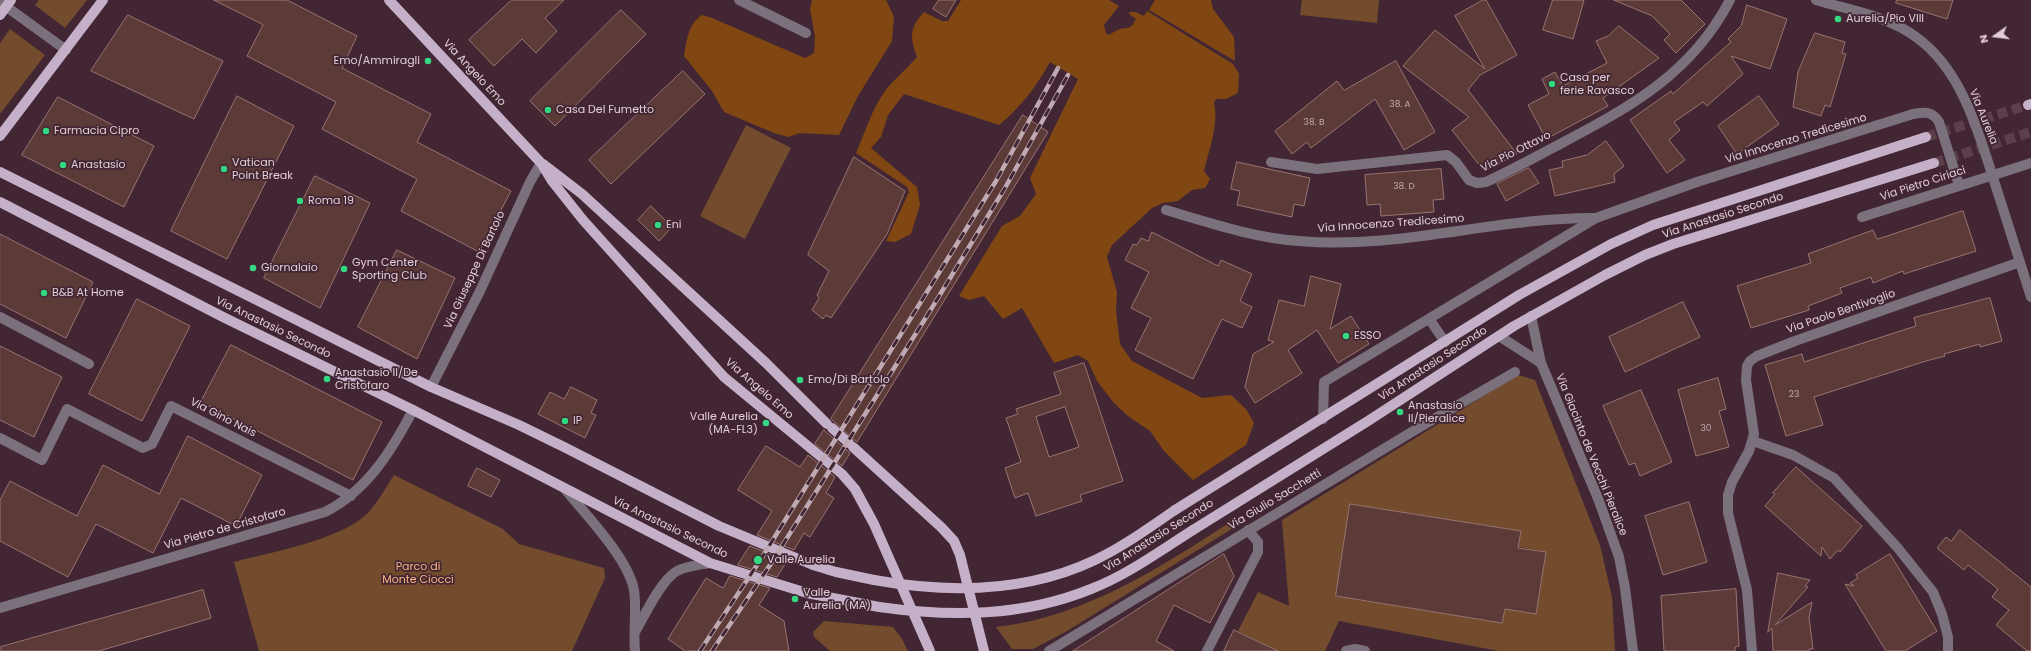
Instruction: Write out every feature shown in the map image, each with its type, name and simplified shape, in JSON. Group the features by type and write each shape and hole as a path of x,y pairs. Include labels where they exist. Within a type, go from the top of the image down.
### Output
{"main road":[{"path":"0,136 103,0"},
{"name":"Via Angelo Emo","path":"389,0 541,163 560,191 583,220 724,377 842,474 855,488 877,531 930,651"},
{"name":"Via Anastasio Secondo","path":"0,172 431,387 526,428 737,535 818,567 874,580 917,586 972,588 1010,585 1044,578 1089,562 1114,550 1553,276 1635,232 1926,137"},
{"name":"Via Angelo Emo","path":"541,163 582,194 766,363 830,426 941,527 954,542 964,566 984,651"},
{"name":"Via Anastasio Secondo","path":"0,202 223,317 413,410 710,563 807,593 879,607 919,612 980,614 1043,605 1072,596 1106,582 1129,570 1368,421 1531,316 1605,276 1660,249 1934,163"}],"street":[{"path":"739,0 806,33"},
{"name":"Via Pio Ottavo","path":"1271,162 1317,169 1448,155 1456,162 1469,180 1477,183 1486,182 1625,109 1661,84 1677,70 1704,39 1723,13 1730,0"},
{"name":"Via Aurelia","path":"1816,0 1889,22 1916,37 1931,50 1942,63 1968,105 1992,174 2031,297"},
{"path":"4,6 66,50"},
{"name":"Via Innocenzo Tredicesimo","path":"1323,419 1324,382 1430,320 1596,218 1697,182 1906,116 1925,112 1933,115 1939,122 1959,185"},
{"name":"Via Giuseppe Di Bartolo","path":"431,387 486,277 530,182 541,163"},
{"name":"Via Pietro Ciriaci","path":"1862,217 1992,174 2031,163"},
{"name":"Via Innocenzo Tredicesimo","path":"1166,210 1260,236 1320,242 1426,235 1556,218 1596,218"},
{"name":"Via Paolo Bentivoglio","path":"1752,651 1747,590 1732,539 1728,513 1728,495 1732,482 1753,441 1754,426 1746,380 1747,366 1753,358 1795,341 2020,262"},
{"name":"Via Giacinto de Vecchi Pieralice","path":"1531,316 1541,363 1599,501 1613,539 1626,588 1633,651"},
{"path":"0,317 89,364"},
{"path":"1430,320 1445,342"},
{"path":"1499,336 1541,363"},
{"name":"Via Giulio Sacchetti","path":"1049,651 1248,530 1515,372"},
{"name":"Via Gino Nais","path":"0,438 42,460 67,410 143,448 152,444 172,406 351,496"},
{"name":"Via Pietro de Cristofaro","path":"0,608 310,517 333,508 351,496 364,484 382,461 413,410"},
{"path":"1753,441 1793,455 1834,478 1897,547 1933,592 1942,614 1948,638 1948,651"},
{"path":"566,489 618,555 627,571 634,595 635,651"},
{"path":"1208,651 1258,552 1258,542 1248,530"},
{"path":"635,632 662,588 672,575 683,568 710,563"},
{"path":"1347,650 1365,651"}],"green space":[{"path":"39,0 87,0 65,28 35,5"},
{"path":"1302,0 1379,0 1377,23 1300,15"},
{"path":"10,29 45,55 0,114 0,43"},
{"path":"746,125 791,148 745,239 700,216"},
{"path":"1518,375 1535,380 1600,545 1612,597 1615,651 1499,651 1339,621 1325,651 1278,651 1238,631 1258,592 1289,606 1282,520","holes":["1350,504 1521,531 1518,547 1546,552 1536,614 1505,609 1502,623 1336,596"]},
{"name":"Parco di Monte Ciocci","path":"394,475 503,529 519,544 604,568 605,578 572,651 259,651 234,562 305,544 341,531 356,522 372,509"},
{"path":"1235,519 1238,525 1067,631 1033,649 1012,649 996,627 1060,613 1091,601 1150,572"},
{"path":"824,621 893,627 902,639 908,651 830,651 814,637 813,632"}],"shaded area":[{"path":"812,0 886,0 894,17 892,41 858,96 839,135 800,133 788,137 774,133 724,112 712,91 684,56 689,33 697,19 702,15 712,18 805,58 814,53 815,36 810,9"},
{"path":"961,0 1109,0 1119,6 1104,25 1106,33 1109,35 1117,30 1132,26 1136,19 1129,14 1130,12 1136,12 1144,16 1147,11 1233,64 1239,74 1238,93 1226,99 1216,99 1214,103 1214,128 1204,171 1210,179 1205,188 1192,190 1178,201 1163,203 1152,208 1112,245 1107,257 1117,292 1116,311 1120,344 1132,361 1202,398 1231,395 1246,409 1254,423 1246,445 1193,480 1164,451 1150,431 1128,416 1114,403 1097,381 1088,361 1078,355 1054,363 1022,308 1003,319 984,296 969,300 959,296 1002,226 1020,216 1036,194 1030,178 1078,79 1050,62 1028,96 999,125 904,94 888,115 881,137 871,148 917,187 920,205 911,234 895,242 886,241 909,192 907,187 856,153 872,113 880,98 889,86 917,57 913,44 912,33 913,28 919,18 924,12 942,21 948,21"},
{"path":"1155,0 1211,0 1213,9 1234,37 1235,61 1149,10"}],"building":[{"path":"214,0 287,0 357,36 342,68 431,114 417,142 511,191 479,252 401,211 417,179 322,129 336,102 247,56 263,25"},
{"path":"512,0 564,0 545,18 557,31 536,53 522,39 494,66 469,40"},
{"path":"939,0 956,0 946,17 933,9"},
{"path":"1483,0 1486,0 1517,55 1480,75 1468,90 1517,154 1484,171 1452,130 1469,117 1403,66 1435,30 1485,69 1455,16"},
{"path":"1553,0 1584,0 1573,39 1543,30"},
{"path":"1614,0 1681,0 1705,24 1676,53 1664,40 1670,34 1652,16"},
{"path":"1897,0 1953,0 1947,19 1896,3"},
{"path":"1747,5 1787,19 1770,69 1731,56 1743,74 1707,106 1703,102 1674,122 1680,130 1669,140 1685,160 1667,173 1630,120 1671,91 1673,94 1731,42 1728,39 1741,26"},
{"path":"621,10 646,34 555,126 530,101"},
{"path":"128,15 223,61 194,119 91,71"},
{"path":"1619,26 1659,58 1603,98 1608,106 1546,139 1528,105 1549,94 1542,79 1555,72 1563,86 1607,63 1596,41 1608,36"},
{"path":"1815,33 1845,42 1842,53 1846,54 1830,107 1825,105 1821,116 1793,107 1798,72"},
{"path":"1396,61 1435,132 1404,150 1375,99 1311,148 1307,142 1292,154 1275,131 1337,81 1344,90"},
{"path":"683,71 705,94 611,184 589,160"},
{"path":"237,96 294,126 227,259 171,231"},
{"path":"1759,96 1779,124 1737,154 1718,126"},
{"path":"58,97 154,146 124,207 22,155"},
{"path":"1023,115 1048,132 857,442 831,419"},
{"path":"1606,141 1624,166 1614,174 1615,182 1555,196 1549,170 1563,167 1562,161 1587,155"},
{"path":"854,157 905,191 887,234 831,318 826,315 823,319 812,310 819,298 817,295 829,271 808,255"},
{"path":"1237,162 1310,178 1304,206 1294,204 1292,217 1237,205 1240,191 1231,189"},
{"path":"1529,168 1539,183 1506,201 1497,184"},
{"path":"1441,169 1444,199 1433,200 1434,212 1381,216 1380,204 1367,205 1365,175"},
{"path":"315,176 370,203 320,308 264,278"},
{"path":"651,206 672,227 659,241 638,220"},
{"path":"1963,211 1976,251 1904,274 1903,271 1873,283 1871,277 1840,288 1842,293 1808,306 1809,310 1751,328 1737,286 1811,263 1808,254 1873,230 1877,239"},
{"path":"1152,232 1218,266 1221,260 1252,274 1240,301 1252,307 1242,328 1222,319 1193,379 1135,350 1151,318 1131,308 1149,272 1125,260 1133,244 1137,245 1141,238 1148,241"},
{"name":"B&B At Home","path":"0,234 93,282 66,338 0,304"},
{"path":"397,250 455,278 417,359 358,327"},
{"path":"1311,276 1341,284 1330,329 1351,316 1369,344 1338,363 1317,330 1288,350 1302,373 1255,403 1245,387 1253,354 1274,342 1268,340 1279,300 1304,306"},
{"path":"1990,298 2002,341 1980,347 1980,344 1944,354 1945,356 1814,397 1823,425 1786,436 1765,365 1802,354 1804,362 1916,326 1914,318"},
{"path":"137,299 190,326 142,421 89,394"},
{"path":"1683,302 1700,337 1625,372 1609,337"},
{"path":"231,345 382,422 353,480 201,402"},
{"path":"0,346 62,377 34,437 0,420"},
{"path":"1084,363 1123,481 1080,495 1082,501 1036,516 1028,493 1015,498 1005,468 1021,462 1006,418 1018,414 1016,409 1061,394 1054,373","holes":["1065,407 1079,447 1049,457 1036,417"]},
{"path":"1718,378 1726,409 1719,411 1729,447 1696,456 1678,390"},
{"path":"571,387 597,400 591,413 596,415 585,438 538,414 550,392 564,399"},
{"path":"1641,390 1672,462 1640,476 1635,463 1629,465 1603,406"},
{"path":"824,430 850,453 842,466 815,444"},
{"path":"188,436 262,475 236,526 181,498 153,553 96,524 68,577 0,541 0,500 10,481 77,516 103,465 159,494"},
{"path":"766,446 800,467 808,455 835,477 826,493 834,498 810,537 804,533 794,550 757,535 772,511 738,490"},
{"path":"1796,467 1862,526 1840,552 1838,550 1830,559 1822,547 1821,556 1765,506 1775,494 1773,493"},
{"path":"477,468 500,480 491,497 468,486"},
{"path":"1689,502 1707,562 1663,575 1645,516"},
{"path":"1350,504 1521,531 1518,548 1546,552 1536,614 1505,609 1502,623 1336,596"},
{"path":"1960,530 2031,587 2031,651 2027,651 1996,625 2009,610 1992,597 1998,589 1968,565 1964,570 1937,548 1946,537 1951,541"},
{"path":"750,546 787,561 777,577 738,565"},
{"path":"1224,554 1234,576 1210,623 1174,605 1156,641 1174,651 1073,651"},
{"path":"1890,554 1937,631 1905,651 1886,651 1845,584 1854,586 1850,583 1858,578 1856,575"},
{"path":"1778,573 1810,580 1805,586 1808,587 1775,625 1812,602 1809,618 1813,649 1809,649 1809,651 1773,651 1772,628 1768,632"},
{"path":"730,576 770,588 759,605 784,621 789,651 685,651 668,639 706,578 723,588"},
{"path":"1736,589 1739,646 1735,647 1735,651 1664,651 1661,596"},
{"path":"203,590 211,618 99,651 1,651 1,647"},
{"path":"1234,630 1278,651 1224,651"}],"tunnel":[{"path":"1926,137 2028,105"},
{"path":"1934,163 2031,132"}],"railway":[{"path":"700,651 761,559 996,181 1058,68"},
{"path":"712,651 770,565 930,311 1005,188 1068,75"}],"place":[{"name":"Aurelia/Pio VIII","path":"1838,19"},
{"name":"Emo/Ammiragli","path":"428,61"},
{"name":"Casa per ferie Ravasco","path":"1552,84"},
{"name":"Casa Del Fumetto","path":"548,110"},
{"name":"Farmacia Cipro","path":"46,131"},
{"name":"Anastasio","path":"63,165"},
{"name":"Vatican Point Break","path":"224,169"},
{"name":"Roma 19","path":"300,201"},
{"name":"Eni","path":"658,225"},
{"name":"Giornalaio","path":"253,268"},
{"name":"Gym Center Sporting Club","path":"344,269"},
{"name":"B&B At Home","path":"44,293"},
{"name":"ESSO","path":"1346,336"},
{"name":"Anastasio II/De Cristofaro","path":"327,379"},
{"name":"Emo/Di Bartolo","path":"800,380"},
{"name":"Anastasio II/Pieralice","path":"1400,412"},
{"name":"IP","path":"565,421"},
{"name":"Valle Aurelia (MA-FL3)","path":"766,423"},
{"name":"Valle Aurelia","path":"758,560"},
{"name":"Valle Aurelia (MA)","path":"795,599"}]}
